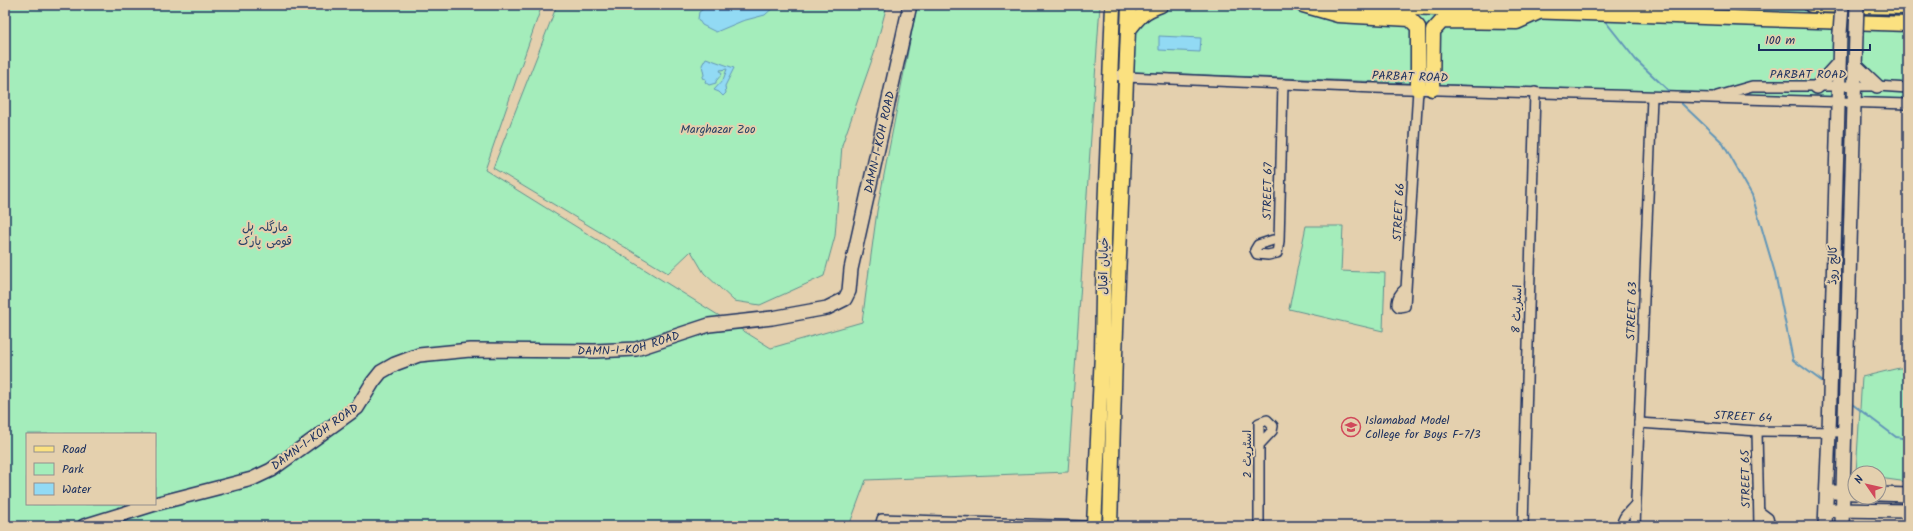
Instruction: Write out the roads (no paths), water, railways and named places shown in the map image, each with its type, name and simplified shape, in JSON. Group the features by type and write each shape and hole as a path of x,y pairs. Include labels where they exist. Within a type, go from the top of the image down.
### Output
{"main road":[{"name":"خیابان اقبال","path":"1094,526 1102,353 1113,5"},
{"name":"خیابان اقبال","path":"1110,526 1128,5"},
{"path":"1128,31 1139,16 1146,10 1161,5"},
{"path":"1303,5 1338,15 1410,19 1418,27 1418,89"},
{"path":"1349,5 1543,10 1908,24"},
{"path":"1811,5 1908,7"},
{"path":"1432,89 1433,31 1442,20 1517,22 1543,10"}],"street":[{"name":"DAMN-I-KOH ROAD","path":"156,504 252,479 271,470 358,408 373,382 381,372 395,364 419,355 450,350 628,350 657,343 709,325 814,312 838,304 845,299 849,291 851,269 910,5"},
{"name":"کالج روڈ","path":"1825,526 1829,432 1838,64 1842,5"},
{"name":"کالج روڈ","path":"1847,465 1845,432 1857,5"},
{"path":"1817,87 1838,64"},
{"path":"1855,65 1877,86"},
{"name":"PARBAT ROAD","path":"1110,74 1126,77 1283,84 1837,103 1908,104"},
{"name":"STREET 67","path":"1273,240 1258,245 1255,250 1257,254 1268,255 1277,253 1279,241 1283,84"},
{"name":"PARBAT ROAD","path":"1710,98 1752,86 1877,86 1908,88"},
{"name":"STREET 66","path":"1406,288 1401,292 1397,300 1397,305 1399,307 1405,306 1418,89"},
{"name":"اسٹریٹ 8","path":"1523,526 1535,92"},
{"name":"STREET 63","path":"1635,526 1652,96"},
{"name":"اسٹریٹ 2","path":"1259,444 1272,431 1273,426 1267,420 1259,423 1259,526"},
{"name":"STREET 64","path":"1639,423 1757,431 1845,432"},
{"name":"STREET 65","path":"1757,431 1759,526"},
{"path":"1827,492 1847,493"},
{"path":"1887,494 1908,495"},
{"name":"کالج روڈ","path":"1842,526 1842,510 1847,498"},
{"name":"DAMN-I-KOH ROAD","path":"84,526 152,505"},
{"path":"1622,526 1622,522 1626,515 1634,506"},
{"path":"1825,510 1908,512"},
{"name":"STREET 65","path":"1760,512 1768,518 1770,526"},
{"path":"880,526 882,519 1020,525 1085,526"}],"water":[{"path":"709,5 776,5 765,15 742,21 716,32 702,25 698,19 699,12"},
{"path":"1159,36 1201,38 1200,52 1159,50"},
{"path":"706,58 734,68 725,86 726,93 723,96 714,90 723,80 727,69 720,70 722,74 716,83 709,85 705,82 706,79 702,78 704,75 702,65"}],"waterway":[{"path":"1605,21 1636,60 1670,92"},
{"path":"1681,103 1722,142 1752,195 1775,273 1793,360 1823,382"},
{"path":"1852,404 1896,437 1908,439"}],"place":[{"name":"Islamabad Model College for Boys F-7/3","path":"1351,427"}],"park label":[{"name":"Marghazar Zoo","path":"718,129"},
{"name":"مارگلہ ہل قومی پارک","path":"265,234"}]}
